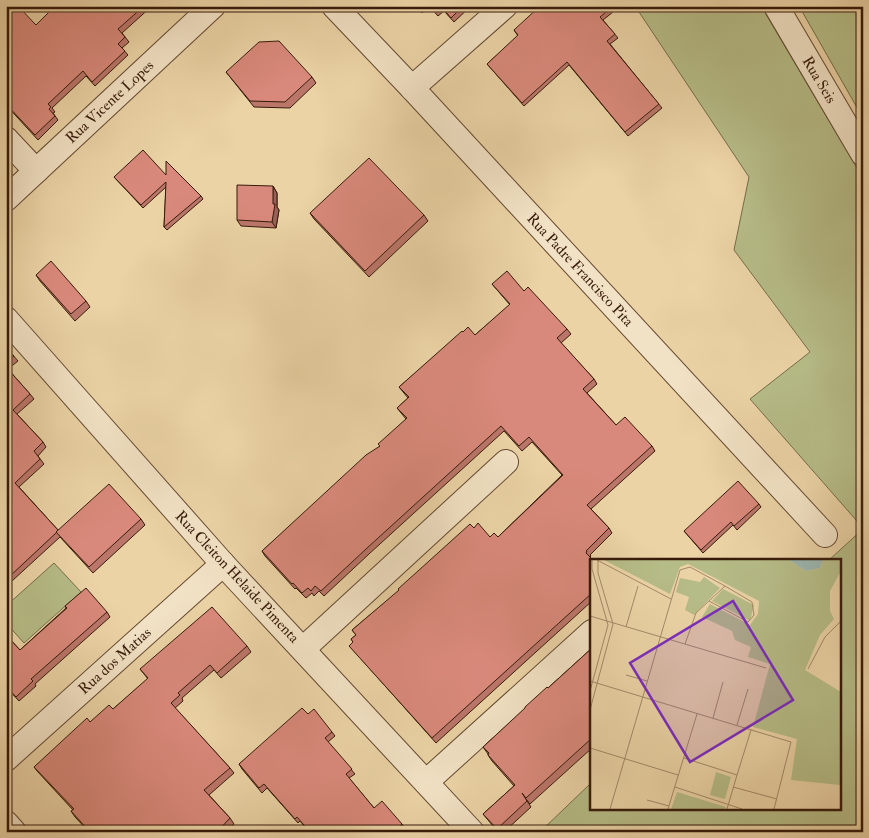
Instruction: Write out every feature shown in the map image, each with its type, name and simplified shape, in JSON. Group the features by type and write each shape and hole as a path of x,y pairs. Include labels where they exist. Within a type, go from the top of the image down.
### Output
{"street":[{"name":"Rua Vicente Lopes","path":"6,198 213,6"},
{"name":"Rua Padre Francisco Pita","path":"334,6 825,535"},
{"path":"412,88 505,6"},
{"name":"Rua Seis","path":"776,6 863,154"},
{"path":"6,139 36,171"},
{"name":"Rua Cleiton Helaide Pimenta","path":"6,318 223,564 472,832"},
{"path":"303,649 506,462"},
{"name":"Rua dos Matias","path":"6,759 223,564"},
{"path":"426,782 590,634"},
{"path":"6,823 14,832"}],"green space":[{"path":"635,6 761,6 863,178 863,528 750,399 810,352 734,250 749,177"},
{"path":"799,6 863,6 863,118"},
{"path":"863,529 863,832 540,832 590,784 590,810 842,810 842,559 830,559"},
{"path":"54,563 81,592 24,643 6,623 6,606"}],"building":[{"path":"6,6 18,6 36,25 55,6 144,6 118,29 125,37 118,44 125,51 92,82 83,71 48,104 51,107 49,109 55,116 35,135 6,104"},
{"path":"430,6 441,6 435,12"},
{"path":"441,6 463,6 451,18"},
{"path":"540,6 609,6 611,8 600,17 615,34 607,41 659,104 625,132 567,62 522,103 487,64 518,35 514,30"},
{"path":"279,41 312,77 285,102 250,101 226,72 259,42"},
{"path":"143,150 166,175 166,161 201,196 164,227 166,182 141,205 114,177"},
{"path":"369,158 424,215 365,271 310,213"},
{"path":"237,185 273,186 273,204 275,204 272,222 237,220"},
{"path":"51,261 86,301 71,314 36,275"},
{"path":"507,271 524,291 528,287 567,329 557,338 594,379 583,389 616,425 625,417 652,446 587,505 609,528 586,551 592,559 590,559 590,595 432,738 349,646 353,642 351,639 356,635 352,630 399,590 470,524 474,528 478,523 490,537 494,533 498,537 563,475 529,437 519,446 501,426 321,591 315,586 311,591 308,588 302,593 262,551 366,455 380,446 378,444 407,418 397,408 409,397 399,387 462,331 468,327 475,335 510,304 492,284"},
{"path":"6,347 14,356 6,362"},
{"path":"6,367 30,394 13,410 43,442 34,451 40,459 15,483 58,530 9,577 6,574"},
{"path":"738,481 759,504 734,526 731,522 701,550 684,531"},
{"path":"109,484 141,519 89,567 56,532"},
{"path":"86,588 107,612 31,679 33,681 16,697 6,686 6,635 20,650 67,608 65,606"},
{"path":"212,607 247,646 217,673 210,665 178,693 180,695 171,703 230,768 204,790 230,818 217,832 90,832 71,811 74,809 34,767 87,718 90,722 109,705 113,709 148,678 140,669"},
{"path":"590,650 590,740 526,798 522,793 527,801 497,829 483,814 515,785 483,747"},
{"path":"302,708 308,714 314,709 332,732 325,738 352,769 346,774 374,808 382,801 402,824 394,832 338,832 335,828 330,832 310,832 297,817 295,819 264,784 259,788 239,764"}]}
